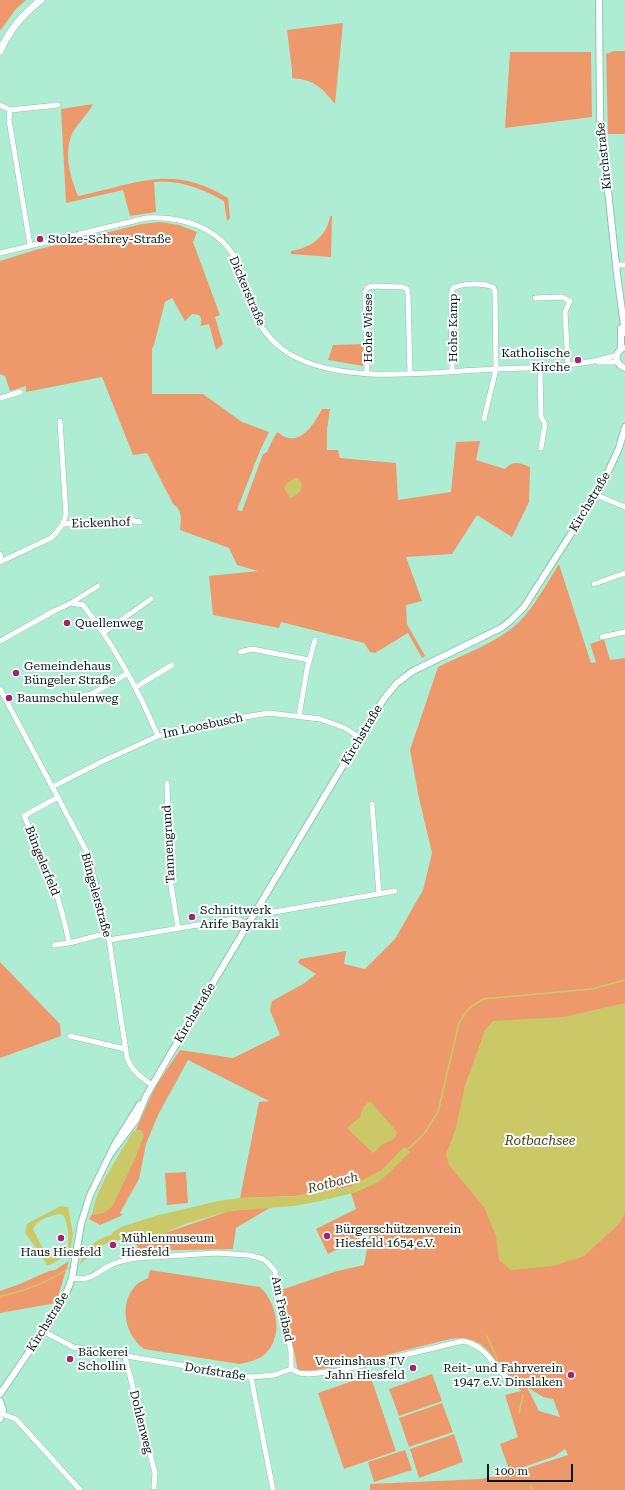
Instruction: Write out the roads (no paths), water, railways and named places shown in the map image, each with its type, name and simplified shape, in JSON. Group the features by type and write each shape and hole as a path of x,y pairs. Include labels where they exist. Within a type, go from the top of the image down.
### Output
{"main road":[{"path":"0,51 20,19 41,0"}],"street":[{"name":"Kirchstraße","path":"599,0 600,117 625,333"},
{"path":"0,105 10,110 58,105"},
{"path":"10,110 9,120 30,245"},
{"name":"Dickerstraße","path":"0,253 146,218 171,218 195,224 208,230 228,248 235,258 253,310 260,325 270,339 288,352 309,363 338,370 367,373 410,373 568,365 596,361 617,355"},
{"path":"616,265 625,265"},
{"name":"Hohe Kamp","path":"452,371 451,294 453,288 459,285 489,285 493,287 495,291 496,369"},
{"name":"Hohe Wiese","path":"367,373 365,292 367,288 372,286 403,286 407,289 408,294 410,373"},
{"path":"535,298 562,297 570,301 565,312 568,365"},
{"name":"Kirchstraße","path":"622,310 623,349"},
{"path":"623,349 617,355 618,362 625,369"},
{"name":"Dickerstraße","path":"596,361 618,362"},
{"path":"540,367 541,417 545,424 541,448"},
{"path":"484,419 496,369"},
{"path":"0,398 20,392"},
{"path":"60,421 66,515 63,524"},
{"name":"Kirchstraße","path":"0,1394 66,1294 72,1278 82,1224 90,1195 111,1153 136,1120 152,1085 386,696 397,683 413,671 501,628 516,616 533,595 596,495 614,462 625,426"},
{"path":"596,495 625,507"},
{"name":"Eickenhof","path":"0,554 0,561 51,538 58,533 63,524 129,520 140,522"},
{"path":"594,584 625,573"},
{"path":"0,641 71,603 98,586"},
{"path":"103,634 151,600"},
{"path":"71,603 83,605 103,634 136,687 158,736"},
{"path":"602,638 625,632"},
{"path":"299,716 309,660 315,640"},
{"path":"240,652 252,649 309,660"},
{"path":"136,687 172,665"},
{"path":"76,697 92,694 128,673"},
{"name":"Büngelerstraße","path":"0,689 88,854 108,934 124,1049 130,1066 142,1078 152,1085"},
{"name":"Im Loosbusch","path":"52,787 103,761 158,736 232,719 268,713 320,719 345,728 360,738"},
{"name":"Tannengrund","path":"167,783 169,873 178,928"},
{"name":"Büngelerfeld","path":"58,797 24,816 50,873 66,924 69,943"},
{"path":"372,804 379,894"},
{"path":"259,906 274,912 396,891"},
{"path":"109,940 234,919 248,924"},
{"path":"54,945 108,934"},
{"path":"70,1036 124,1049"},
{"name":"Am Freibad","path":"72,1278 82,1280 91,1278 108,1266 128,1259 176,1254 216,1253 257,1256 268,1262 275,1271 291,1352 291,1369"},
{"name":"Dorfstraße","path":"43,1331 73,1347 251,1378 291,1369"},
{"path":"291,1369 299,1373 309,1374 337,1371 464,1341 482,1349 496,1365 502,1375 514,1384"},
{"name":"Dohlenweg","path":"125,1356 155,1474 154,1487"},
{"path":"251,1378 273,1490"},
{"path":"0,1401 2,1405 1,1416 16,1420 80,1490"}],"water":[{"path":"295,478 300,481 302,487 297,495 290,498 284,488 286,484"},
{"name":"Rotbachsee","path":"625,1003 625,1213 620,1223 584,1256 553,1266 511,1270 499,1260 496,1236 484,1207 449,1165 446,1154 455,1131 465,1086 485,1030 493,1021 563,1017"},
{"path":"370,1101 397,1132 394,1139 383,1144 373,1153 347,1128 360,1117 363,1107"},
{"path":"136,1130 142,1131 144,1135 136,1157 112,1207 104,1213 93,1215 95,1203 103,1182 132,1133"},
{"path":"404,1147 410,1152 388,1174 378,1182 357,1192 294,1206 229,1211 185,1224 161,1235 131,1243 112,1240 80,1264 84,1253 91,1245 100,1239 111,1235 121,1227 155,1216 218,1201 240,1198 296,1196 349,1187 382,1170"},
{"path":"61,1206 68,1207 73,1234 70,1251 65,1256 50,1265 47,1265 25,1233 27,1224","holes":["60,1214 64,1216 68,1232 68,1247 51,1254 42,1247 33,1229 44,1218"]}],"waterway":[{"name":"Rotbach","path":"406,1151 424,1134 438,1112 459,1023 469,1008 483,999 592,989 625,980"},
{"name":"Rotbach","path":"0,1296 38,1285 65,1271 73,1265"},
{"path":"487,1336 497,1359"},
{"path":"502,1367 515,1381"},
{"path":"519,1413 523,1395"},
{"path":"531,1485 532,1490"}],"place":[{"name":"Stolze-Schrey-Straße","path":"40,239"},
{"name":"Katholische Kirche","path":"578,360"},
{"name":"Quellenweg","path":"67,623"},
{"name":"Gemeindehaus Büngeler Straße","path":"16,673"},
{"name":"Baumschulenweg","path":"9,698"},
{"name":"Schnittwerk Arife Bayrakli","path":"192,917"},
{"name":"Bürgerschützenverein Hiesfeld 1654 e.V.","path":"327,1236"},
{"name":"Haus Hiesfeld","path":"61,1238"},
{"name":"Mühlenmuseum Hiesfeld","path":"113,1245"},
{"name":"Bäckerei Schollin","path":"70,1359"},
{"name":"Vereinshaus TV Jahn Hiesfeld","path":"413,1368"},
{"name":"Reit- und Fahrverein 1947 e.V. Dinslaken","path":"571,1375"}]}
